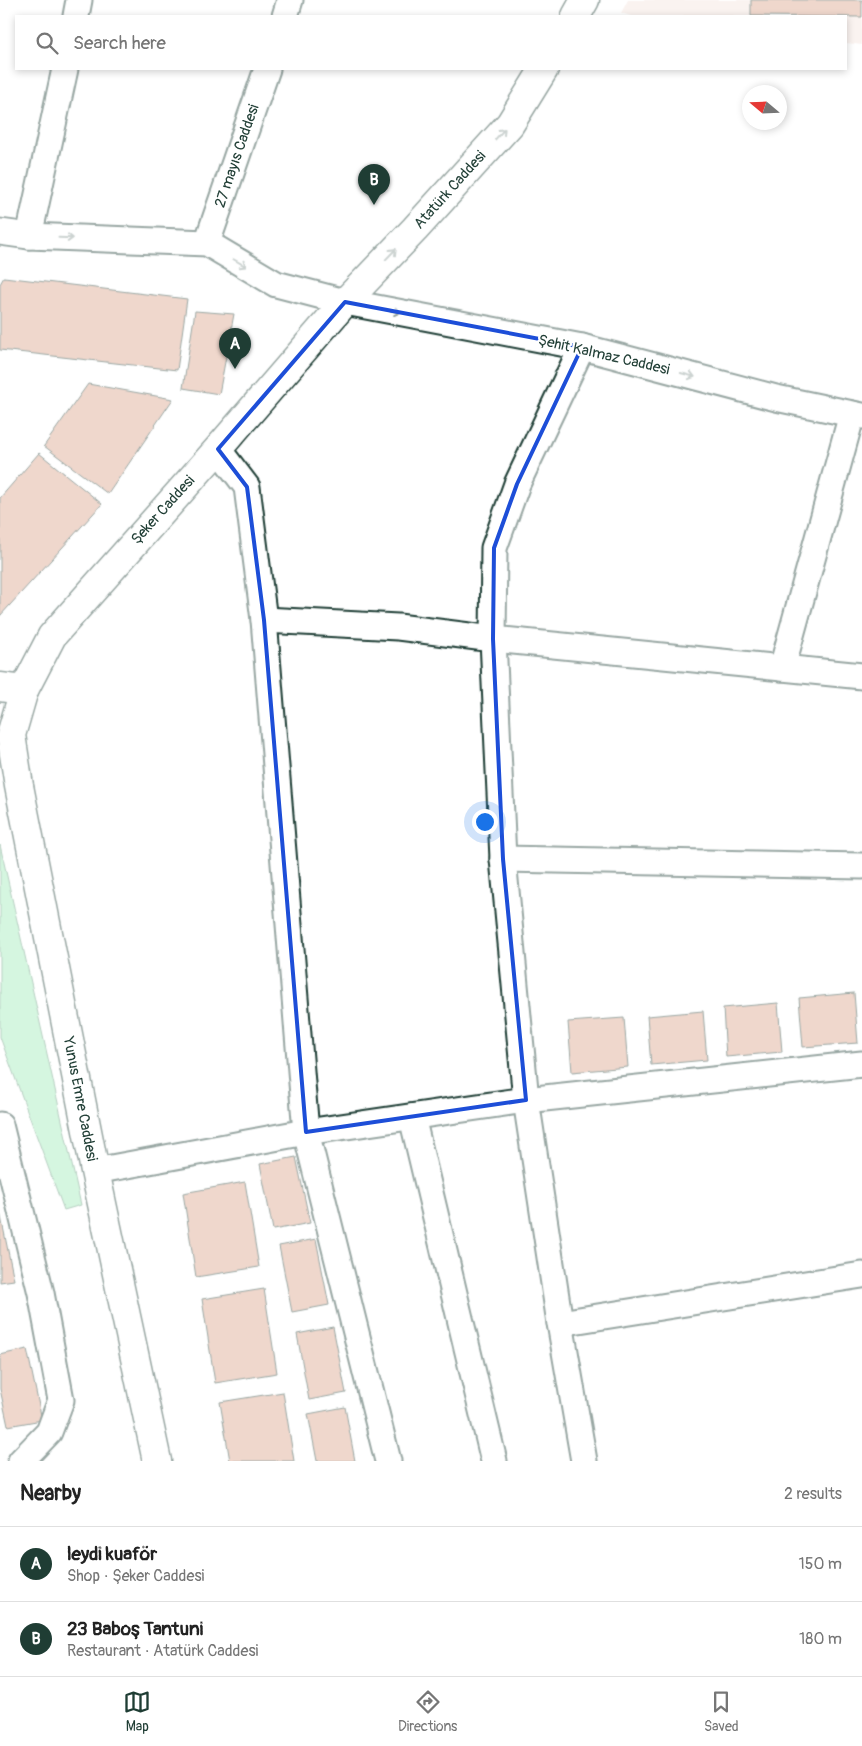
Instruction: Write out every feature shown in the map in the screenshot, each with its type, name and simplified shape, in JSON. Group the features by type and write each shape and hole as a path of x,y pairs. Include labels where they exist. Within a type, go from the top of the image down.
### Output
{"main road":[{"path":"577,15 585,0"},
{"name":"Atatürk Caddesi","path":"345,302 415,229 510,124 543,70"},
{"name":"Şeker Caddesi","path":"6,735 12,688 52,636 345,302"},
{"name":"Yunus Emre Caddesi","path":"6,735 19,786 94,1171 157,1461"}],"street":[{"path":"76,15 79,0"},
{"path":"285,15 290,0"},
{"path":"30,236 65,70"},
{"name":"27 mayıs Caddesi","path":"207,243 267,70"},
{"path":"0,232 30,236 207,243"},
{"name":"Şehit Kalmaz Caddesi","path":"207,243 276,284 345,302 582,347 776,398 857,415"},
{"path":"582,347 517,484 494,548 493,639 504,860 526,1100 560,1323 584,1461"},
{"path":"782,668 857,415"},
{"path":"218,449 247,487 264,620 306,1132 388,1461"},
{"path":"264,620 398,626 493,639 862,676"},
{"path":"504,860 862,866"},
{"path":"94,1171 306,1132 526,1100 862,1064"},
{"path":"412,1117 494,1461"},
{"path":"0,1125 41,1293 61,1400 49,1432 22,1461"},
{"path":"560,1323 862,1275"}],"highlighted area":[{"path":"345,302 582,347 517,484 494,548 493,639 503,859 526,1100 306,1132 264,620 247,487 218,449"}],"shaded area":[{"path":"628,0 862,0 862,45 847,43 847,15 628,15 621,13"}],"green space":[{"path":"0,845 81,1205 64,1210 0,1037"}],"building":[{"path":"751,0 862,0 862,17 847,17 847,15 751,15"},
{"path":"4,277 187,299 177,370 0,350 0,284"},
{"path":"195,311 234,314 219,394 183,388"},
{"path":"88,384 173,399 108,494 44,446"},
{"path":"39,453 102,504 0,616 0,498"},
{"path":"854,993 858,1043 803,1047 799,998"},
{"path":"778,1003 782,1052 726,1057 723,1008"},
{"path":"703,1011 707,1060 651,1065 647,1016"},
{"path":"624,1018 628,1067 572,1072 568,1022"},
{"path":"296,1157 310,1223 273,1230 260,1164"},
{"path":"245,1182 259,1267 196,1277 183,1193"},
{"path":"0,1212 14,1280 0,1282"},
{"path":"316,1239 329,1305 292,1312 279,1246"},
{"path":"264,1289 277,1373 215,1383 202,1299"},
{"path":"333,1327 346,1393 309,1400 297,1334"},
{"path":"27,1349 42,1420 8,1426 0,1389 0,1355"},
{"path":"283,1392 294,1461 230,1461 220,1402"},
{"path":"345,1407 355,1461 317,1461 308,1414"}],"place":[{"name":"23 Baboş Tantuni","path":"374,205"},
{"name":"leydi kuaför","path":"235,369"}]}
